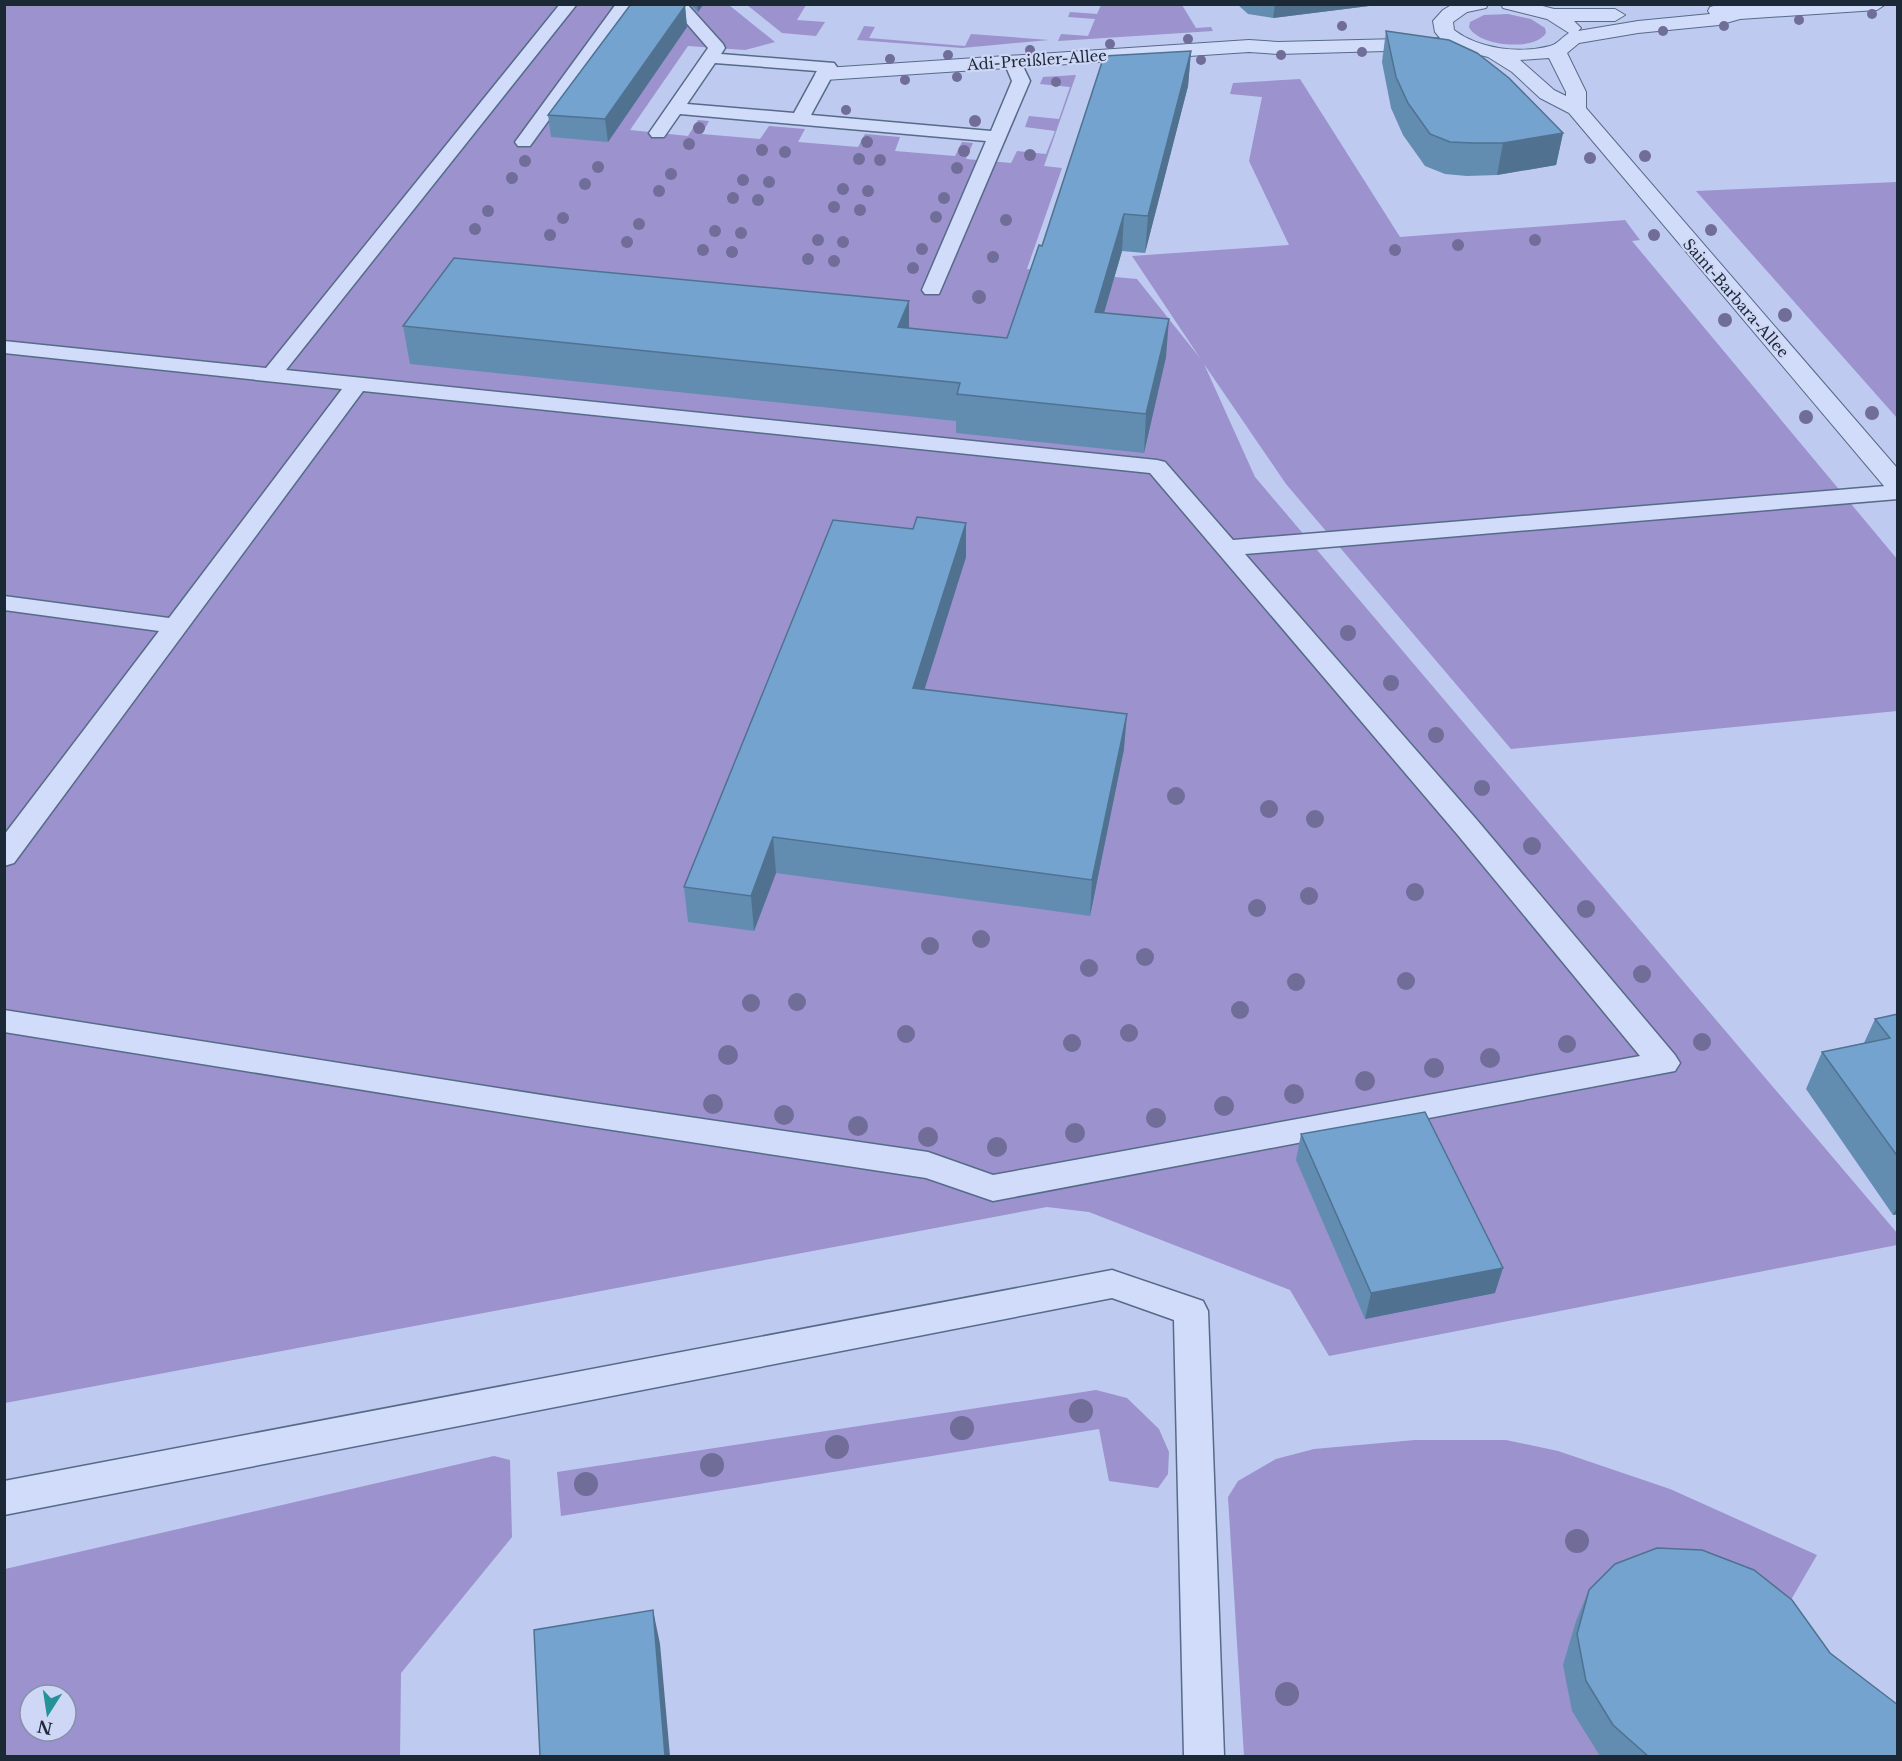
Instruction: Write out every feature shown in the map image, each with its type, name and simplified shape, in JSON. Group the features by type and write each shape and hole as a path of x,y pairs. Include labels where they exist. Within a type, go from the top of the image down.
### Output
{"street":[{"name":"Adi-Preißler-Allee","path":"1510,4 1554,15 1738,13 1877,4"},
{"name":"Adi-Preißler-Allee","path":"1249,46 1271,40 1390,29 1443,21 1450,14 1467,6"},
{"name":"Adi-Preißler-Allee","path":"825,74 1249,46 1459,43 1494,53 1527,55 1556,51 1567,45 1573,38 1638,27 1719,19 1738,13"},
{"path":"1554,15 1573,30 1573,38"},
{"path":"1443,21 1445,32 1459,43"},
{"name":"Saint-Barbara-Allee","path":"1556,51 1576,92 1576,109"},
{"name":"Saint-Barbara-Allee","path":"1494,53 1519,68 1547,94 1576,109 1898,486"}],"lane":[{"path":"271,375 569,4"},
{"path":"524,142 625,4"},
{"path":"658,133 717,48 678,4"},
{"path":"710,58 828,67 800,119"},
{"path":"932,290 1021,81 1013,62"},
{"path":"676,108 997,137"},
{"path":"4,347 1157,466 1474,836 1664,1064 993,1188 928,1165 568,1111 4,1021"},
{"path":"4,856 357,384"},
{"path":"1227,548 1898,492"},
{"path":"4,603 176,626"},
{"path":"4,1498 1112,1284 1191,1311 1204,1756"}],"shaded area":[{"path":"5,5 729,5 775,42 745,50 688,46 630,130 688,136 698,120 709,121 702,134 760,139 769,126 805,129 798,142 858,147 865,134 900,137 895,151 955,156 962,142 973,143 966,159 1011,163 1017,151 1046,154 1055,131 1025,127 1029,116 1059,119 1070,87 1040,84 1043,77 1076,75 1044,166 1062,168 1027,269 1137,279 1200,358 1132,256 1289,245 1249,161 1262,97 1230,94 1233,83 1300,79 1400,237 1625,220 1640,240 1632,241 1897,559 1897,711 1511,749 1286,484 1204,364 1255,477 1897,1233 1897,1245 1329,1356 1290,1290 1089,1212 1047,1207 5,1403"},
{"path":"747,5 806,5 797,20 825,22 816,36 782,33"},
{"path":"1101,5 1182,5 1196,28 1211,27 1213,31 1058,41 1061,34 1088,36 1095,19 1068,17 1070,12 1097,14"},
{"path":"1508,14 1531,19 1545,28 1546,33 1540,39 1530,43 1506,44 1483,39 1469,27 1470,22 1484,15"},
{"path":"864,26 875,27 869,38 965,46 971,34 1049,40 962,48 857,40"},
{"path":"1898,182 1897,418 1696,191"},
{"path":"1096,1390 1127,1398 1159,1429 1169,1452 1168,1474 1158,1488 1109,1481 1099,1429 561,1516 557,1472"},
{"path":"1415,1440 1506,1440 1558,1451 1670,1489 1817,1555 1773,1631 1600,1756 1244,1756 1228,1497 1238,1481 1276,1459 1314,1449"},
{"path":"494,1456 510,1460 512,1537 401,1673 400,1756 5,1756 5,1569"}],"building":[{"path":"631,4 684,4 685,6 605,119 548,115"},
{"path":"1386,31 1449,40 1477,53 1509,78 1563,133 1503,143 1450,142 1430,134 1408,103 1396,77"},
{"path":"1191,51 1148,216 1124,214 1095,312 1169,319 1146,414 957,394 960,383 403,326 454,258 909,301 898,327 1007,338 1039,245 1042,246 1104,56"},
{"path":"917,517 966,523 913,688 1127,714 1092,880 773,837 751,896 684,887 833,520 913,529"},
{"path":"1898,1014 1898,1157 1822,1052 1890,1038 1875,1019"},
{"path":"1425,1112 1503,1268 1371,1293 1301,1134"},
{"path":"1657,1548 1702,1550 1754,1570 1792,1600 1830,1653 1898,1705 1898,1756 1648,1756 1613,1725 1586,1681 1577,1634 1589,1590 1615,1564"},
{"path":"653,1610 665,1756 540,1756 534,1630"}]}
